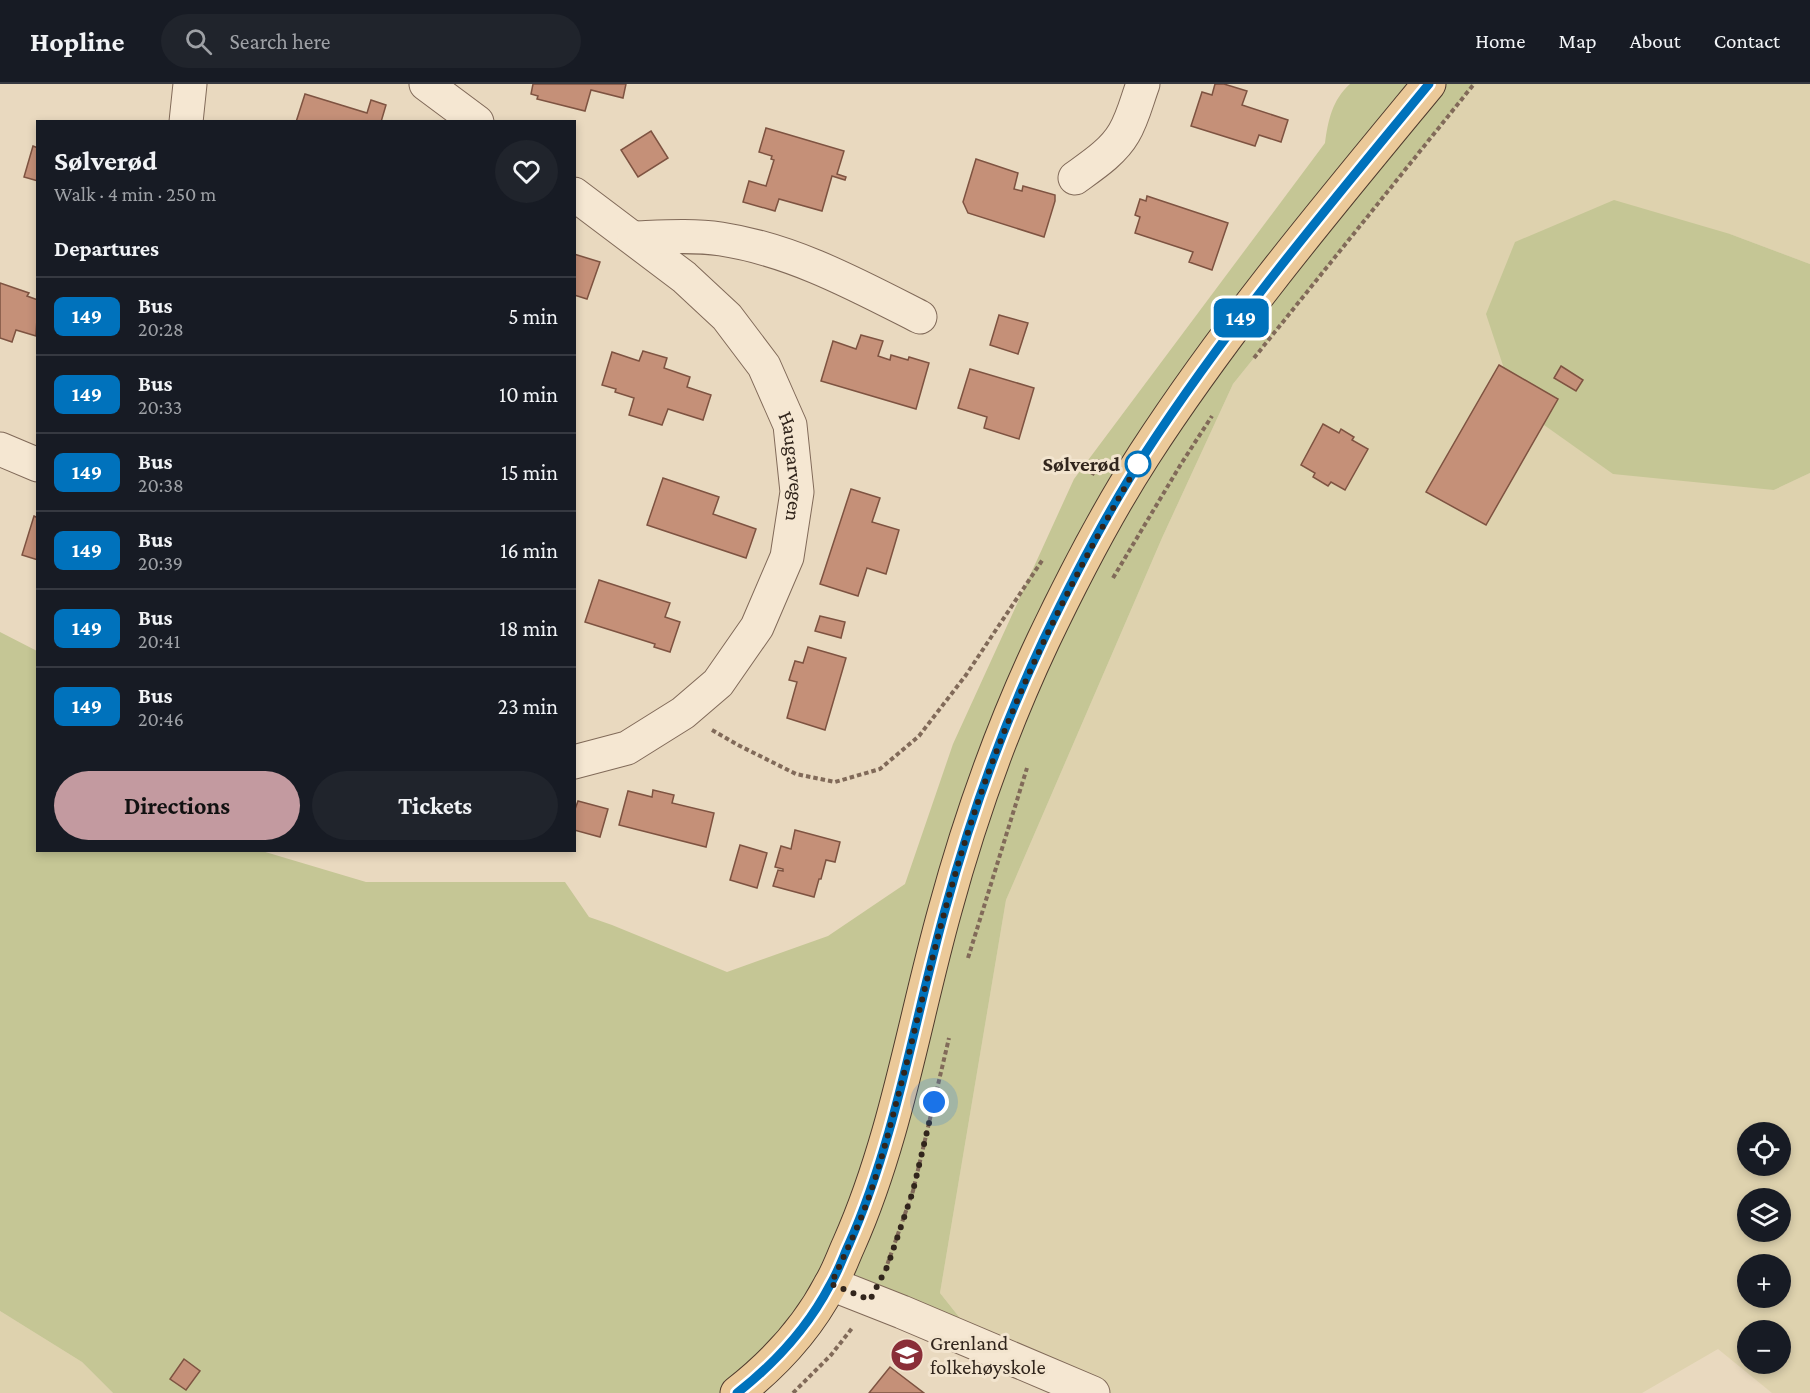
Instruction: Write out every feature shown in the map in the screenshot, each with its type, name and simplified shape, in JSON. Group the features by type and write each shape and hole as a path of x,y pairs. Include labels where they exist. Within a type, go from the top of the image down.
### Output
{"main road":[{"path":"737,1393 754,1380 787,1347 815,1310 831,1284 866,1206 890,1128 944,912 969,826 991,763 1048,630 1109,514 1142,458 1178,404 1417,88"}],"street":[{"path":"186,120 190,84"},
{"path":"426,84 474,120"},
{"path":"1075,178 1100,159 1124,133 1143,84"},
{"name":"Haugarvegen","path":"576,195 684,277 727,317 764,366 790,424 796,492 787,557 757,627 718,683 683,713 627,748 576,761"},
{"path":"634,238 720,239 759,247 836,274 920,317"},
{"path":"0,449 36,464"},
{"path":"831,1284 1093,1393"}],"path":[{"path":"1253,360 1474,84"},
{"path":"1109,585 1218,407"},
{"path":"683,713 738,745 796,774 835,782 880,769 919,736 966,675 1043,559"},
{"path":"965,969 1031,757"},
{"path":"794,1393 837,1348 854,1326 888,1265 913,1191 949,1035"}],"shaded area":[{"path":"1474,84 1810,84 1810,264 1730,234 1774,490 1810,473 1810,1393 1772,1393 1749,1374 1791,1374 1791,1320 1737,1320 1737,1364 1718,1349 1642,1393 1062,1393 1000,1368 940,1293 1006,900 1162,538 1233,384"},
{"path":"0,1311 82,1362 113,1393 0,1393"}],"green space":[{"path":"1350,84 1474,84 1233,384 1162,538 1006,900 940,1293 979,1342 833,1273 750,1376 720,1393 113,1393 82,1362 0,1311 0,632 36,650 36,852 265,852 366,882 565,882 589,917 727,972 828,936 905,884 953,744 1074,479 1325,143 1329,119 1344,90"},
{"path":"1614,200 1730,234 1810,264 1810,473 1774,490 1613,474 1516,405 1486,314 1515,242"}],"building":[{"path":"533,84 626,84 623,98 591,90 585,111 537,99 538,96 531,94"},
{"path":"1215,84 1224,84 1247,91 1242,105 1288,120 1281,142 1259,135 1255,146 1191,126 1202,92 1212,95"},
{"path":"305,94 367,113 371,100 386,105 382,120 297,120"},
{"path":"766,128 844,151 837,174 846,177 845,180 832,176 822,211 779,199 775,211 743,202 749,181 766,186 774,160 771,159 772,156 759,152"},
{"path":"651,131 668,158 638,177 621,150"},
{"path":"33,146 36,147 36,180 24,177"},
{"path":"976,159 1018,173 1014,189 1022,191 1023,186 1055,195 1044,237 968,213 963,202"},
{"path":"1147,196 1228,223 1212,270 1189,262 1193,252 1135,233 1140,217 1135,215 1140,199 1146,201"},
{"path":"576,255 600,262 587,299 576,296"},
{"path":"0,283 29,293 27,296 36,299 36,336 16,330 12,342 0,338"},
{"path":"999,315 1028,323 1018,354 990,345"},
{"path":"861,335 883,341 878,356 890,360 891,355 908,360 909,357 929,363 916,409 821,381 833,341 856,349"},
{"path":"643,351 667,358 664,368 690,377 687,387 711,395 703,420 668,409 662,425 629,415 634,398 602,385 612,352 639,361"},
{"path":"1499,365 1558,399 1486,525 1426,492"},
{"path":"1561,366 1583,380 1576,391 1554,378"},
{"path":"970,369 1034,388 1019,439 984,428 987,417 958,408"},
{"path":"1323,424 1339,433 1341,429 1354,437 1352,440 1368,449 1345,490 1331,482 1328,486 1313,477 1315,473 1301,465"},
{"path":"663,478 719,497 713,514 756,529 746,558 647,525"},
{"path":"851,489 880,498 872,522 899,530 886,574 867,568 858,596 820,584"},
{"path":"34,516 36,517 36,559 22,555"},
{"path":"599,580 670,603 665,617 680,622 670,652 654,647 655,644 585,622"},
{"path":"820,616 845,622 841,638 815,631"},
{"path":"808,647 846,658 825,730 787,718 797,682 789,680 795,661 803,663"},
{"path":"653,790 674,795 672,803 714,813 706,847 619,825 628,791 652,797"},
{"path":"578,801 608,809 600,837 576,831"},
{"path":"795,830 840,842 835,862 826,860 814,897 773,886 778,870 783,871 775,867 781,846 791,849"},
{"path":"740,845 767,853 757,888 730,880"},
{"path":"184,1359 200,1371 186,1390 170,1379"},
{"path":"890,1367 924,1393 869,1393"}],"bus line":[{"name":"149","path":"737,1393 754,1380 787,1347 815,1310 831,1284 866,1206 890,1128 944,912 969,826 1016,701 1075,576 1142,458 1178,404 1266,285 1429,84"}],"place":[{"name":"Sølverød","path":"1138,464"},
{"name":"Grenland folkehøyskole","path":"907,1355"}],"route":[{"path":"934,1102 913,1191 888,1265 870,1300 831,1284 866,1206 890,1128 944,912 969,826 991,763 1043,640 1075,576 1142,458 1138,464"}]}
